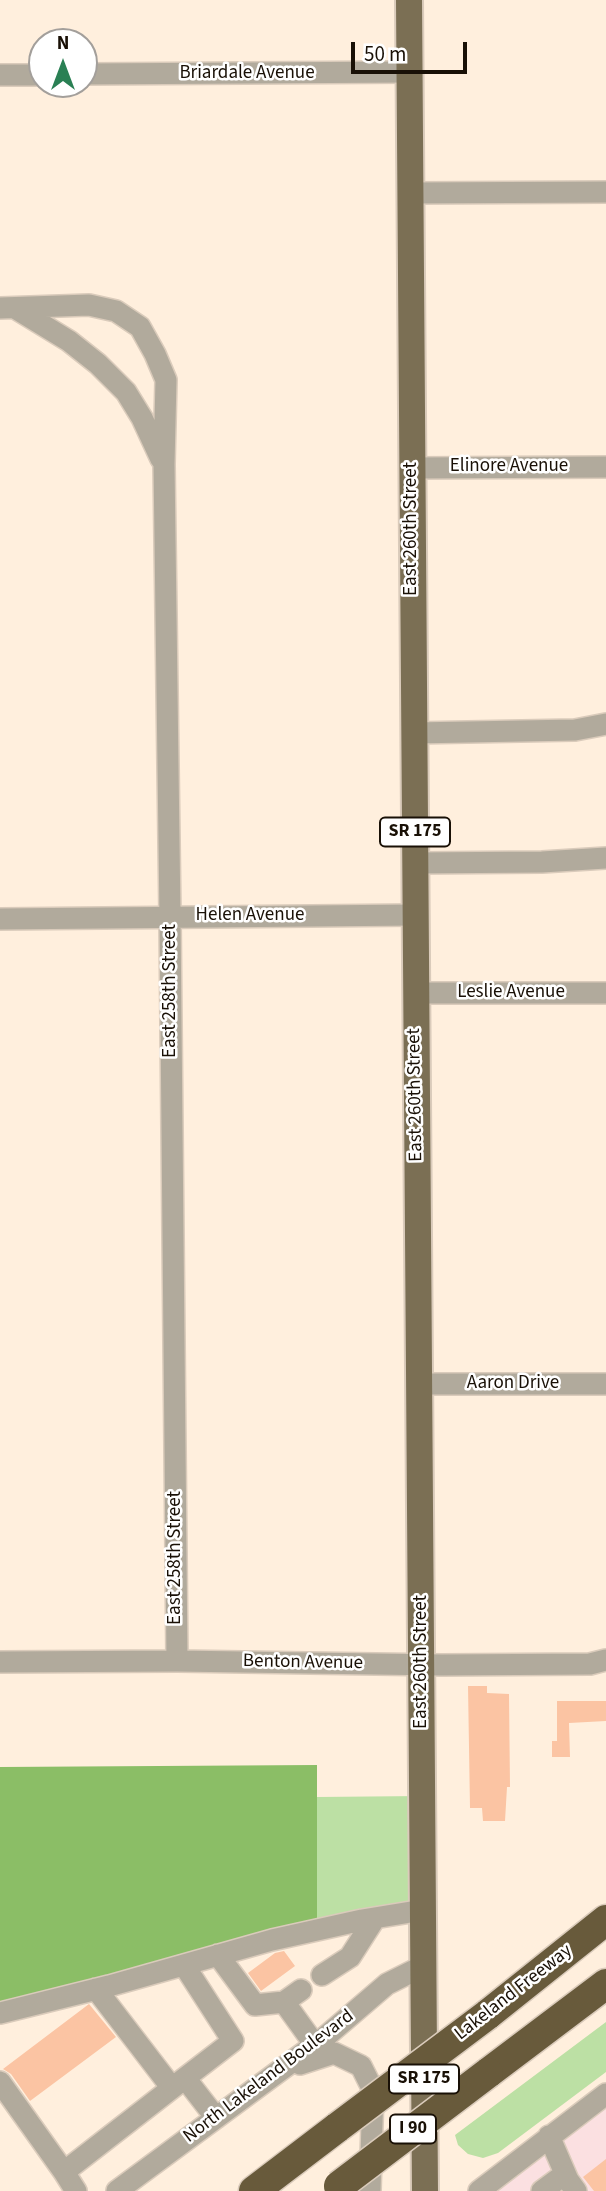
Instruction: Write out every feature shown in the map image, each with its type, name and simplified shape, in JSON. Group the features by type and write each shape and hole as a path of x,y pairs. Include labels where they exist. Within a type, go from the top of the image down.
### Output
{"highway":[{"name":"Lakeland Freeway","path":"254,2191 487,2015 606,1920"},
{"name":"I 90","path":"336,2188 606,1984"}],"main road":[{"name":"East 260th Street","path":"409,0 425,2191"}],"street":[{"name":"Briardale Avenue","path":"98,74 409,72"},
{"path":"0,75 28,75"},
{"path":"412,192 606,192"},
{"name":"East 258th Street","path":"8,308 89,305 116,310 140,327 166,380 164,464 177,1661"},
{"path":"8,308 69,341 98,364 126,392 164,464"},
{"name":"Elinore Avenue","path":"412,468 606,467"},
{"path":"414,733 575,730 606,724"},
{"path":"415,863 542,862 606,858"},
{"name":"Helen Avenue","path":"0,919 415,915"},
{"name":"Leslie Avenue","path":"415,993 606,993"},
{"name":"Aaron Drive","path":"419,1384 606,1384"},
{"name":"Benton Avenue","path":"0,1662 177,1661 422,1665 590,1664 606,1660"},
{"path":"0,2013 272,1940 423,1910"},
{"path":"323,1975 349,1957 375,1918"},
{"path":"218,1955 255,2005 293,1996 315,2045"},
{"path":"64,2172 233,2041 184,1965"},
{"name":"North Lakeland Boulevard","path":"117,2191 315,2045 387,1984 423,1966"},
{"path":"96,1989 178,2083 216,2118"},
{"path":"282,2070 334,2053 361,2066 373,2091 370,2191"},
{"path":"0,2082 76,2191"},
{"path":"479,2191 606,2094"},
{"path":"542,2191 570,2182 548,2136"}],"shaded area":[{"path":"606,2094 606,2191 479,2191"}],"green space":[{"path":"317,1765 317,1930 0,2013 0,1767"},
{"path":"422,1796 423,1910 317,1930 317,1797"},
{"path":"606,2022 606,2072 498,2153 483,2158 468,2154 458,2145 455,2135"}],"building":[{"path":"468,1686 487,1686 487,1693 509,1694 510,1787 507,1787 505,1821 483,1821 482,1808 470,1808"},
{"path":"557,1701 606,1701 606,1721 569,1723 570,1757 552,1757 552,1741 557,1741"},
{"path":"284,1951 295,1966 261,1991 248,1973 275,1953"},
{"path":"89,2004 116,2037 30,2101 11,2074 3,2069"},
{"path":"606,2159 606,2191 594,2191 583,2177"}]}
